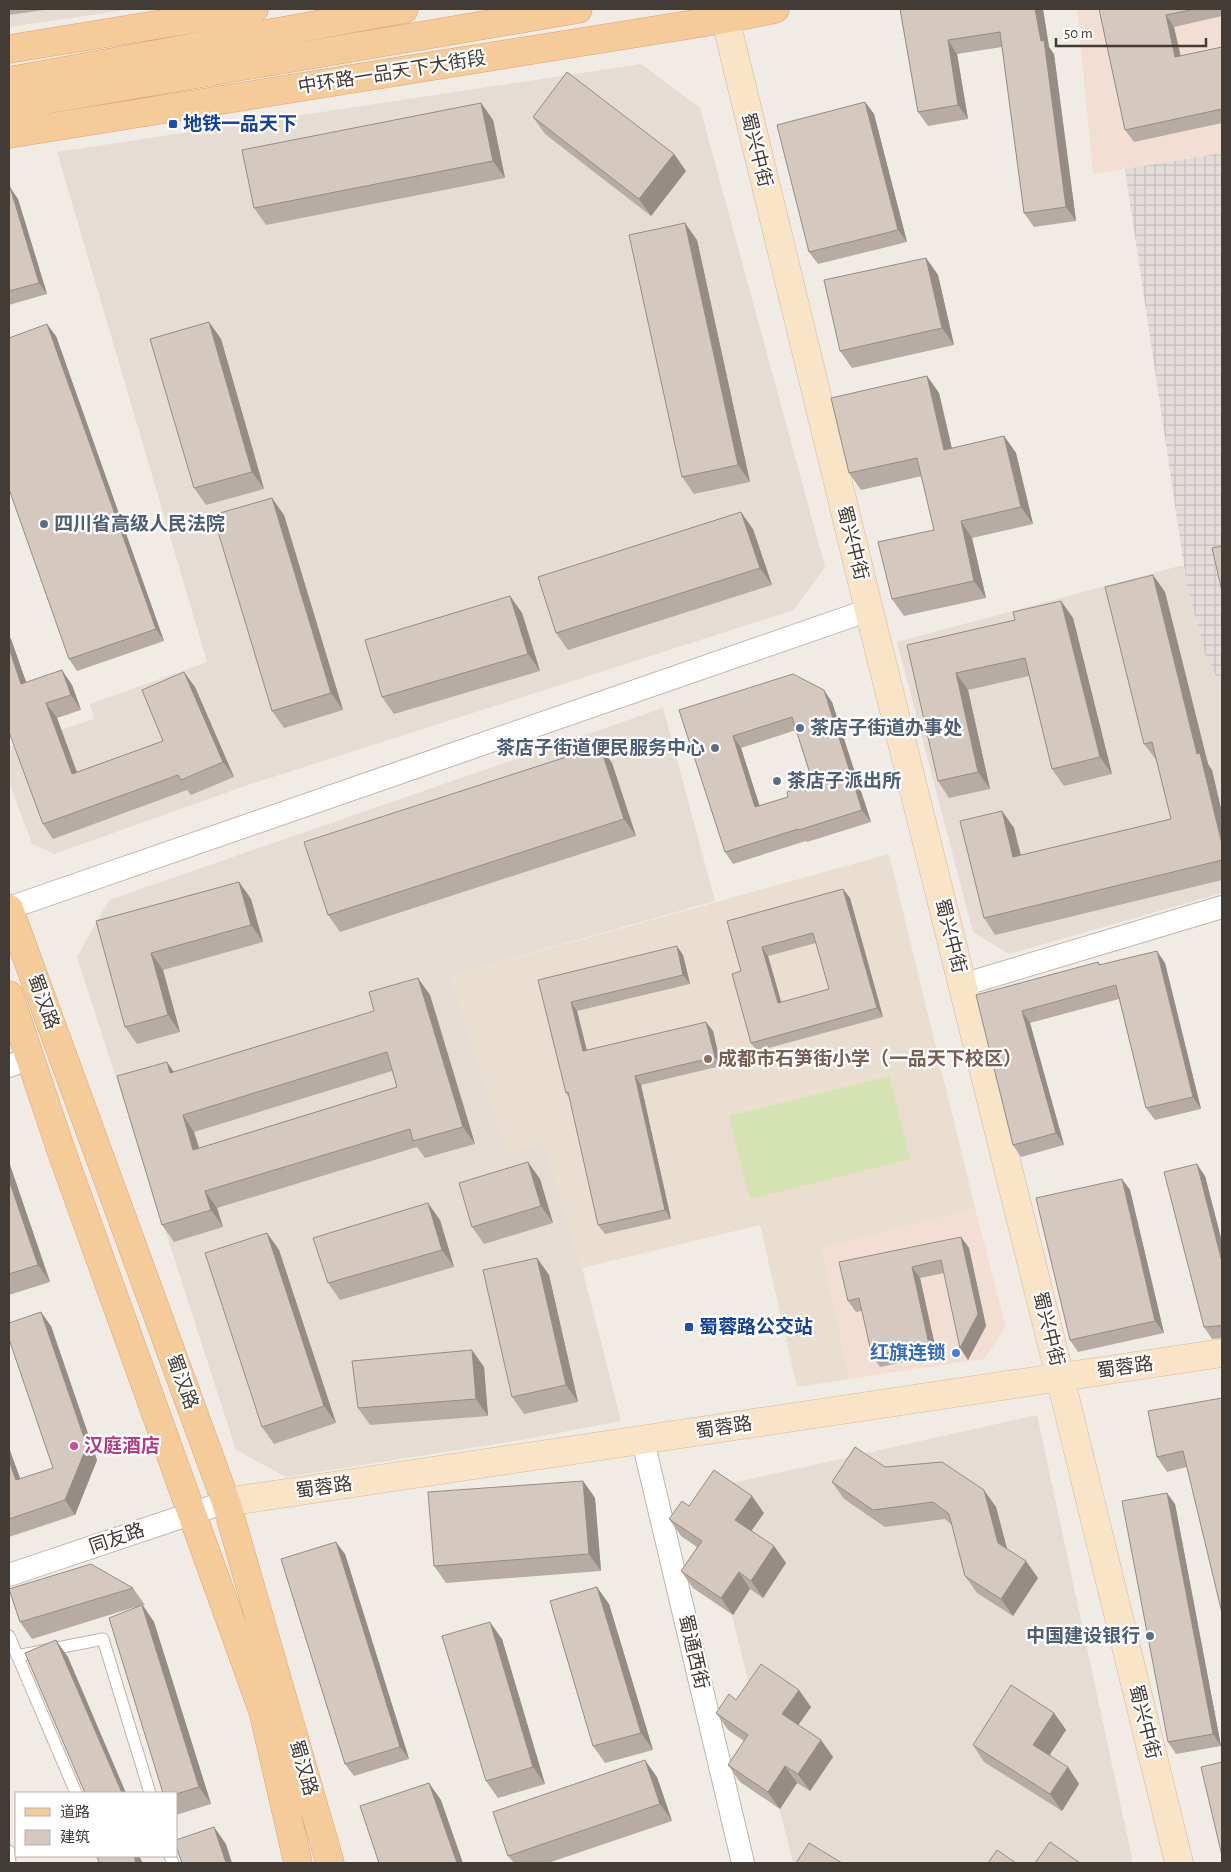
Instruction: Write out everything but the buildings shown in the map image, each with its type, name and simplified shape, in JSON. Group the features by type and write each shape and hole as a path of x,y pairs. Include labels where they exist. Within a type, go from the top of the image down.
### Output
{"main road":[{"path":"9,49 254,9"},
{"path":"9,81 404,9"},
{"path":"9,106 578,9"},
{"name":"中环路一品天下大街段","path":"9,134 724,14 775,9"},
{"name":"蜀汉路","path":"9,909 226,1502 330,1863"},
{"name":"蜀汉路","path":"9,995 19,1062 65,1162 263,1711 298,1863"}],"street":[{"name":"蜀兴中街","path":"724,14 869,610 1179,1863"},
{"path":"9,909 869,610"},
{"path":"962,984 1222,907"},
{"name":"蜀蓉路","path":"226,1502 1222,1353"},
{"name":"蜀通西街","path":"643,1441 743,1863"},
{"name":"同友路","path":"9,1576 226,1502"}],"lane":[{"path":"9,1636 76,1792"},
{"path":"17,1656 103,1639 150,1792"},
{"path":"9,1851 10,1863"}],"shaded area":[{"path":"9,9 132,9 9,27"},
{"path":"1077,9 1222,9 1222,153 1093,174"},
{"path":"641,64 700,108 825,567 794,610 245,786 54,854 32,844 9,782 9,747 94,719 90,704 207,662 57,152"},
{"path":"1222,153 1222,688 1205,654 1187,586 1125,169"},
{"path":"1183,565 1205,654 1222,688 1222,893 1009,954 973,932 897,642"},
{"path":"663,708 715,901 450,976 507,1153 544,1142 582,1268 621,1421 515,1441 286,1477 236,1450 77,957 109,900"},
{"name":"成都市石笋街小学（一品天下校区）","path":"889,854 975,1208 822,1248 849,1379 797,1387 760,1225 582,1268 544,1142 507,1154 450,976"},
{"path":"975,1208 1006,1327 984,1359 849,1379 822,1248"},
{"path":"1037,1415 1133,1863 793,1863 701,1490"}],"green space":[{"path":"889,1076 910,1159 750,1199 729,1116"}],"place":[{"name":"地铁一品天下","path":"173,124"},
{"name":"四川省高级人民法院","path":"44,524"},
{"name":"茶店子街道办事处","path":"800,728"},
{"name":"茶店子街道便民服务中心","path":"715,748"},
{"name":"茶店子派出所","path":"777,781"},
{"name":"成都市石笋街小学（一品天下校区）","path":"708,1059"},
{"name":"蜀蓉路公交站","path":"689,1327"},
{"name":"红旗连锁","path":"956,1353"},
{"name":"汉庭酒店","path":"74,1446"},
{"name":"中国建设银行","path":"1150,1636"}]}
